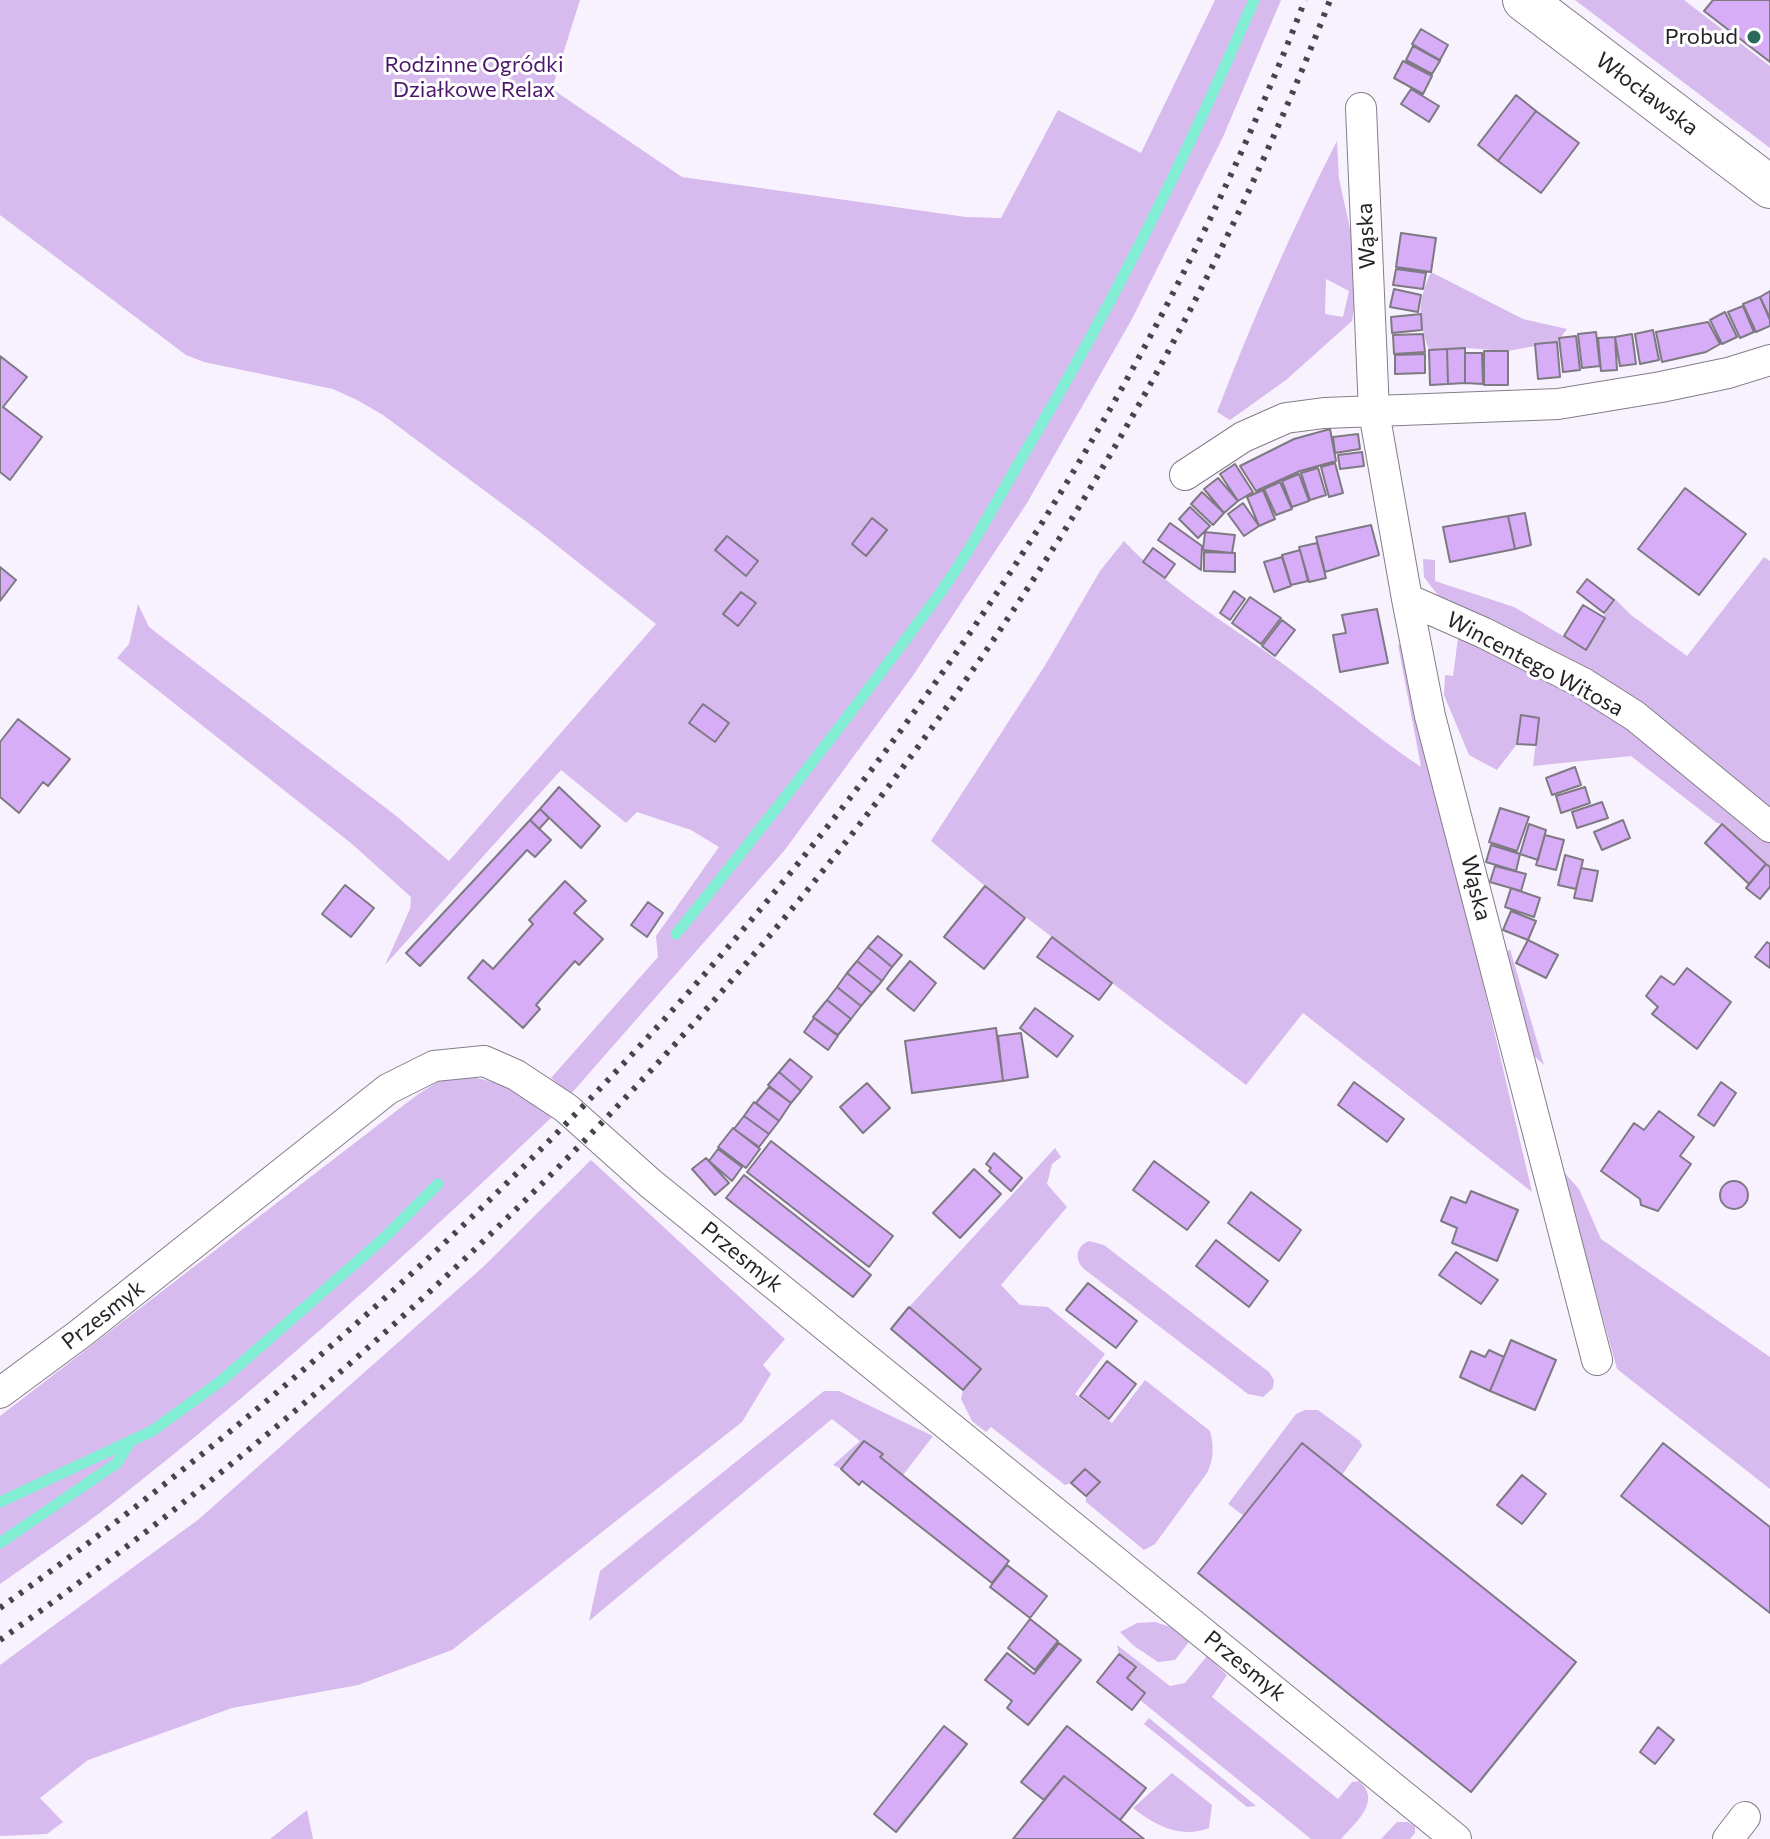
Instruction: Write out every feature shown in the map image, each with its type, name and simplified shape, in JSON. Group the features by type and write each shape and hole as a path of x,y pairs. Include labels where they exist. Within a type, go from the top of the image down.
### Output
{"street":[{"name":"Włocławska","path":"1524,0 1770,187"},
{"name":"Wąska","path":"1361,108 1374,412 1407,599 1430,716 1597,1360"},
{"path":"1185,475 1243,437 1286,418 1594,400 1728,373 1770,360"},
{"name":"Wincentego Witosa","path":"1407,599 1484,633 1583,683 1635,716 1770,827"},
{"name":"Przesmyk","path":"0,1393 81,1333 388,1089 434,1066 484,1061 516,1075 566,1108 687,1213 1456,1839"}],"green space":[{"name":"Rodzinne Ogródki Działkowe Relax","path":"0,0 580,0 552,89 682,177 966,217 1001,218 1058,110 1141,153 1215,0 1281,0 1223,137 1132,319 1027,503 912,677 784,851 570,1095 551,1078 658,957 656,936 719,847 691,830 637,812 626,823 561,770 385,965 410,909 411,897 352,844 117,658 129,644 138,604 149,627 395,815 449,861 656,624 536,529 383,415 333,389 204,362 186,355 0,215"},
{"path":"1575,0 1684,0 1770,66 1770,148"},
{"path":"1337,141 1339,179 1351,233 1352,321 1286,380 1230,420 1217,412","holes":["1326,279 1349,291 1343,317 1325,314"]},
{"path":"1431,272 1523,319 1567,329 1557,342 1508,351 1465,348 1429,350 1421,311 1423,292"},
{"path":"1124,541 1178,590 1421,767 1398,645 1403,643 1532,1192 1303,1013 1246,1085 985,886 931,841 1044,667 1100,571"},
{"path":"1764,557 1770,561 1770,811 1440,598 1424,577 1423,559 1435,560 1435,581 1514,607 1585,649 1614,598 1631,615 1687,656"},
{"path":"1458,638 1558,683 1637,733 1770,839 1770,867 1723,824 1717,823 1631,756 1533,766 1539,718 1521,716 1517,744 1497,770 1469,755 1444,695 1445,675 1453,676"},
{"path":"1510,949 1544,1065 1530,1052 1506,953"},
{"path":"462,1076 510,1089 552,1117 283,1363 100,1513 0,1584 0,1416 417,1095 439,1081"},
{"path":"1055,1148 1061,1157 1052,1164 1047,1184 1067,1207 1001,1285 1020,1305 1048,1307 1105,1354 1075,1394 1112,1423 1145,1380 1210,1431 1213,1448 1207,1473 1155,1544 1144,1550 1086,1502 1086,1496 1100,1482 1085,1469 1065,1485 991,1427 986,1432 972,1421 961,1399 963,1390 981,1369 909,1307"},
{"path":"591,1160 785,1339 763,1365 771,1374 742,1422 452,1650 358,1685 232,1708 88,1760 40,1798 63,1822 47,1834 0,1836 0,1665 199,1519 483,1267"},
{"path":"1562,1170 1579,1189 1601,1239 1770,1357 1770,1489 1617,1369"},
{"path":"1089,1241 1104,1245 1269,1372 1274,1380 1273,1388 1263,1397 1248,1394 1084,1269 1078,1253 1081,1246"},
{"path":"824,1391 839,1391 933,1436 903,1475 880,1457 883,1454 864,1441 841,1469 833,1465 860,1441 832,1419 589,1621 600,1571"},
{"path":"1318,1410 1360,1441 1362,1446 1342,1475 1244,1516 1228,1504 1296,1414"},
{"path":"1155,1622 1171,1627 1189,1642 1175,1660 1158,1662 1120,1632 1137,1623"},
{"path":"1117,1645 1170,1686 1185,1683 1207,1656 1227,1675 1212,1697 1338,1799 1352,1782 1359,1781 1368,1796 1364,1811 1341,1839 1311,1839 1140,1700 1145,1693 1127,1678 1135,1667 1119,1654"},
{"path":"1149,1718 1256,1806 1247,1807 1144,1724"},
{"path":"1172,1773 1212,1805 1209,1828 1189,1832 1169,1829 1133,1808"},
{"path":"307,1810 313,1839 270,1839"},
{"path":"1397,1822 1415,1826 1415,1833 1410,1839 1381,1839"}],"building":[{"name":"Probud","path":"1713,0 1770,0 1770,62 1704,11"},
{"path":"1421,29 1448,45 1440,60 1412,44"},
{"path":"1413,46 1440,61 1432,74 1406,60"},
{"path":"1403,61 1432,76 1423,94 1394,78"},
{"path":"1411,89 1439,106 1429,122 1401,104"},
{"path":"1516,95 1536,111 1498,161 1478,145"},
{"path":"1536,111 1579,143 1541,193 1498,161"},
{"path":"1401,233 1436,238 1431,272 1396,267"},
{"path":"1396,269 1426,273 1423,289 1393,285"},
{"path":"1394,289 1421,295 1418,312 1390,307"},
{"path":"1770,291 1770,318 1760,297"},
{"path":"1760,297 1770,326 1756,332 1743,304"},
{"path":"1743,306 1754,332 1740,338 1728,312"},
{"path":"1725,312 1737,337 1722,344 1710,320"},
{"path":"1421,314 1422,330 1392,333 1391,317"},
{"path":"1708,322 1720,344 1706,352 1662,362 1656,332"},
{"path":"1653,330 1659,360 1640,364 1635,334"},
{"path":"1596,332 1600,366 1582,368 1578,334"},
{"path":"1423,334 1425,352 1394,354 1393,335"},
{"path":"1632,334 1636,364 1620,366 1615,337"},
{"path":"1576,336 1580,370 1563,372 1559,338"},
{"path":"1615,337 1617,370 1601,371 1598,338"},
{"path":"1557,342 1560,377 1538,379 1535,344"},
{"path":"1465,348 1465,383 1448,384 1447,349"},
{"path":"1447,349 1448,384 1430,385 1429,350"},
{"path":"1484,351 1508,351 1508,385 1484,385"},
{"path":"1465,353 1482,353 1483,384 1465,383"},
{"path":"1425,354 1425,373 1395,374 1395,355"},
{"path":"0,356 27,377 3,407 42,437 10,480 0,472"},
{"path":"1330,429 1336,461 1300,471 1256,491 1240,466 1294,439"},
{"path":"1358,434 1360,449 1335,453 1333,437"},
{"path":"1362,452 1364,466 1340,469 1338,455"},
{"path":"1335,463 1343,493 1329,497 1321,467"},
{"path":"1235,464 1253,492 1238,501 1220,474"},
{"path":"1318,468 1326,495 1310,500 1301,473"},
{"path":"1299,474 1309,501 1292,507 1282,481"},
{"path":"1218,478 1238,501 1224,513 1204,489"},
{"path":"1280,482 1292,509 1276,515 1264,489"},
{"path":"1685,488 1746,534 1699,595 1638,549"},
{"path":"1263,490 1275,519 1259,526 1247,497"},
{"path":"1202,492 1224,513 1213,525 1191,504"},
{"path":"1243,503 1259,526 1244,536 1228,514"},
{"path":"1190,507 1210,526 1198,538 1179,519"},
{"path":"1525,513 1531,545 1515,549 1508,516"},
{"path":"1508,516 1515,549 1450,562 1443,527"},
{"path":"872,518 887,530 866,556 852,544"},
{"path":"1170,523 1202,546 1201,570 1158,540"},
{"path":"1371,525 1379,555 1325,572 1316,537"},
{"path":"1205,532 1235,535 1232,553 1203,550"},
{"path":"727,536 758,561 746,576 715,550"},
{"path":"1317,543 1326,578 1309,582 1299,547"},
{"path":"1153,548 1175,564 1165,578 1143,562"},
{"path":"1300,550 1308,581 1291,585 1282,555"},
{"path":"1204,552 1235,553 1235,572 1204,571"},
{"path":"1282,557 1291,586 1274,592 1264,562"},
{"path":"0,567 16,580 0,601"},
{"path":"1587,579 1614,600 1604,613 1577,592"},
{"path":"1234,591 1245,599 1230,620 1220,613"},
{"path":"741,592 756,603 738,626 723,614"},
{"path":"1250,597 1281,618 1261,644 1232,623"},
{"path":"1583,605 1605,618 1586,650 1564,636"},
{"path":"1377,609 1388,663 1340,672 1333,635 1346,633 1342,615"},
{"path":"1282,620 1295,630 1275,656 1262,646"},
{"path":"703,704 729,723 715,742 689,723"},
{"path":"1521,715 1539,718 1536,745 1517,744"},
{"path":"18,719 70,759 48,786 43,782 19,813 0,797 0,742"},
{"path":"1575,767 1581,785 1552,795 1546,778"},
{"path":"559,787 600,826 581,848 540,809"},
{"path":"1585,787 1590,803 1561,813 1556,796"},
{"path":"1602,802 1608,818 1577,828 1572,812"},
{"path":"1500,808 1529,817 1517,851 1489,842"},
{"path":"540,809 549,818 539,829 530,820"},
{"path":"530,820 551,840 535,857 527,850 420,966 406,953"},
{"path":"1623,820 1630,838 1602,850 1594,832"},
{"path":"1529,824 1546,830 1538,860 1520,854"},
{"path":"1722,824 1766,864 1749,884 1705,843"},
{"path":"1545,835 1564,840 1556,870 1536,865"},
{"path":"1491,845 1520,854 1516,871 1486,862"},
{"path":"1565,855 1583,860 1576,889 1558,885"},
{"path":"1766,864 1770,867 1770,887 1760,899 1746,888"},
{"path":"1495,866 1526,874 1521,891 1490,882"},
{"path":"1581,868 1598,871 1592,901 1574,898"},
{"path":"565,881 586,901 574,913 603,939 579,965 575,961 536,1005 540,1009 523,1028 468,978 483,960 493,969 533,924 529,920"},
{"path":"345,885 374,908 351,937 322,914"},
{"path":"985,886 1025,918 984,969 944,937"},
{"path":"1511,888 1540,898 1534,917 1505,907"},
{"path":"648,902 663,913 647,937 631,925"},
{"path":"1511,911 1536,921 1528,940 1503,930"},
{"path":"878,936 902,955 892,967 868,947"},
{"path":"1052,937 1112,983 1099,1000 1037,957"},
{"path":"1528,940 1558,955 1546,978 1516,963"},
{"path":"1767,942 1770,944 1770,968 1755,957"},
{"path":"868,947 892,967 882,981 857,961"},
{"path":"857,961 882,981 872,993 847,973"},
{"path":"910,961 936,983 914,1011 887,989"},
{"path":"1687,968 1731,1002 1697,1049 1652,1014 1658,1007 1646,996 1661,976 1674,985"},
{"path":"847,973 872,993 861,1006 837,987"},
{"path":"837,987 861,1006 851,1019 827,1000"},
{"path":"827,1000 851,1019 838,1035 813,1017"},
{"path":"1035,1008 1073,1036 1057,1057 1020,1028"},
{"path":"814,1018 838,1036 828,1050 804,1032"},
{"path":"996,1028 1003,1081 912,1093 905,1041"},
{"path":"1021,1033 1028,1077 1003,1081 998,1036"},
{"path":"790,1059 812,1077 801,1091 779,1072"},
{"path":"779,1072 801,1091 791,1103 768,1085"},
{"path":"1354,1082 1404,1119 1387,1142 1338,1105"},
{"path":"1721,1082 1736,1093 1714,1126 1698,1115"},
{"path":"867,1083 890,1108 863,1133 840,1107"},
{"path":"769,1087 791,1103 779,1121 756,1103"},
{"path":"754,1102 779,1121 769,1134 744,1116"},
{"path":"1659,1111 1694,1137 1680,1156 1691,1164 1658,1211 1641,1205 1640,1199 1601,1171 1634,1123 1644,1130"},
{"path":"744,1116 769,1134 759,1147 734,1129"},
{"path":"733,1128 760,1149 746,1168 718,1147"},
{"path":"771,1141 893,1236 869,1267 747,1172"},
{"path":"718,1149 742,1167 732,1181 709,1161"},
{"path":"994,1153 1022,1178 1011,1191 989,1171 991,1168 986,1164"},
{"path":"706,1158 729,1183 715,1195 692,1169"},
{"path":"1154,1161 1209,1202 1187,1230 1133,1190"},
{"path":"974,1169 1001,1194 960,1238 933,1213"},
{"path":"744,1175 871,1275 853,1297 726,1198"},
{"path":"1734,1181 1744,1185 1748,1195 1744,1205 1734,1209 1724,1205 1720,1195 1724,1185"},
{"path":"1471,1191 1518,1210 1497,1261 1452,1243 1457,1228 1441,1221 1451,1197 1466,1203"},
{"path":"1251,1192 1301,1230 1279,1261 1228,1223"},
{"path":"1216,1240 1268,1281 1249,1307 1196,1266"},
{"path":"1456,1252 1498,1280 1481,1304 1439,1275"},
{"path":"1088,1283 1137,1321 1116,1348 1066,1310"},
{"path":"909,1307 981,1369 963,1390 891,1329"},
{"path":"1511,1340 1556,1360 1535,1410 1490,1391"},
{"path":"1489,1350 1504,1357 1490,1391 1460,1377 1471,1351 1485,1357"},
{"path":"1107,1361 1136,1384 1109,1419 1080,1396"},
{"path":"864,1441 1009,1561 992,1583 862,1481 859,1485 841,1469"},
{"path":"1302,1443 1576,1662 1471,1792 1198,1573"},
{"path":"1663,1443 1770,1527 1770,1613 1621,1496"},
{"path":"1085,1469 1100,1482 1086,1496 1071,1483"},
{"path":"1522,1475 1546,1494 1522,1524 1497,1505"},
{"path":"1007,1565 1047,1596 1030,1618 990,1587"},
{"path":"1030,1619 1058,1641 1035,1670 1008,1648"},
{"path":"1059,1643 1081,1660 1028,1725 1007,1708 1012,1701 985,1680 1007,1653 1034,1674"},
{"path":"1119,1654 1136,1667 1127,1678 1145,1693 1132,1710 1097,1682"},
{"path":"944,1726 967,1744 896,1832 874,1814"},
{"path":"1067,1726 1146,1788 1120,1820 1064,1776 1044,1800 1021,1782"},
{"path":"1658,1727 1674,1740 1655,1764 1640,1752"},
{"path":"1064,1776 1120,1820 1144,1839 1013,1839"}],"waterway":[{"path":"676,934 869,688 969,549 1117,287 1175,174 1254,0"},
{"path":"0,1502 152,1431 221,1381 384,1238 438,1184"},
{"path":"0,1543 117,1463 130,1442"}],"railway":[{"path":"0,1608 208,1449 407,1277 595,1094 770,898 930,690 1074,471 1199,241 1305,0"},
{"path":"0,1640 213,1479 416,1304 608,1116 786,916 949,704 1095,481 1223,246 1330,0"}],"place":[{"name":"Probud","path":"1754,37"}]}
